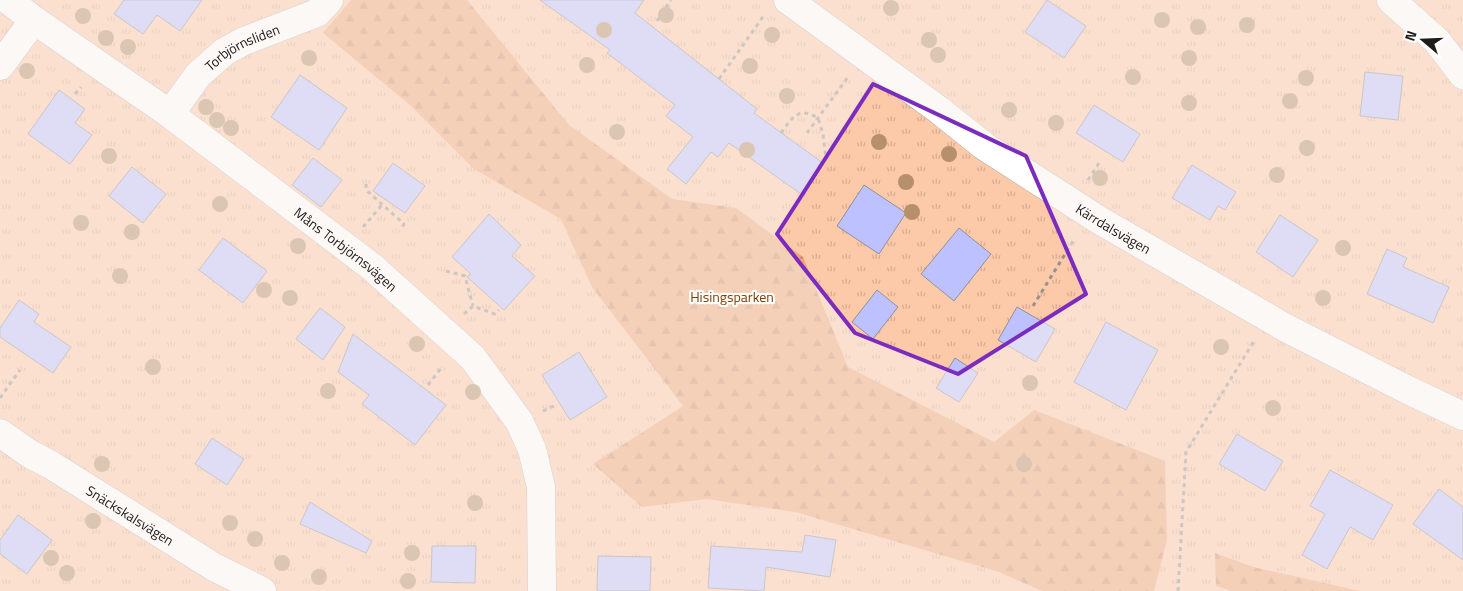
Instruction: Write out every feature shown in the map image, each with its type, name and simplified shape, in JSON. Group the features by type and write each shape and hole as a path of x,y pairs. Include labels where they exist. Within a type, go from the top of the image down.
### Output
{"street":[{"name":"Måns Torbjörnsvägen","path":"8,0 170,114 372,267 474,358 513,413 532,449 541,487 542,591"},
{"name":"Torbjörnsliden","path":"170,114 198,74 224,52 244,40 317,13 330,0"},
{"path":"1398,2 1437,41 1463,75"},
{"name":"Kärrdalsvägen","path":"779,4 864,55 984,146 1090,214 1266,317 1399,386 1463,416"},
{"path":"0,66 34,20"},
{"name":"Snäckskalsvägen","path":"0,433 30,454 51,465 214,567 262,591"}],"path":[{"path":"657,21 672,0"},
{"path":"719,79 779,4"},
{"path":"807,133 864,55"},
{"path":"781,133 798,113 809,114 818,118 823,134 826,159"},
{"path":"366,184 366,190 404,224 401,230"},
{"path":"1033,306 1090,214"},
{"path":"446,271 465,276 473,306"},
{"path":"1178,591 1186,452 1253,343 1266,317"},
{"path":"0,398 20,370"}],"highlighted area":[{"path":"873,84 1026,156 1086,294 958,374 855,333 777,234"}],"green space":[{"name":"Hisingsparken","path":"0,0 1463,0 1463,591 0,591"},
{"path":"351,0 467,0 569,125 672,199 736,208 803,257 848,367 994,442 1034,410 1165,461 1167,540 1154,591 1042,591 999,572 795,512 707,499 642,507 593,464 683,406 592,287 561,219 474,169 411,106 323,33"},
{"path":"1215,553 1253,567 1360,591 1232,591 1216,586"}],"building":[{"path":"124,0 202,0 180,31 157,15 143,34 114,14"},
{"path":"540,0 644,0 635,13 757,109 754,113 823,163 801,194 729,143 718,157 711,152 686,184 667,169 693,137 666,116 675,105 607,53 610,50"},
{"path":"1047,0 1086,26 1064,58 1025,32"},
{"path":"1365,72 1403,76 1398,120 1360,116"},
{"path":"300,75 347,108 319,150 271,117"},
{"path":"59,90 85,109 75,123 92,135 70,164 28,134"},
{"path":"1094,105 1140,134 1123,162 1076,133"},
{"path":"313,158 342,180 321,207 292,185"},
{"path":"393,163 425,186 405,213 373,191"},
{"path":"1192,165 1236,192 1225,210 1218,206 1210,220 1172,198"},
{"path":"132,167 166,194 143,223 109,196"},
{"path":"864,185 906,213 879,254 837,226"},
{"path":"489,214 521,245 512,256 535,276 504,310 467,277 471,274 452,257"},
{"path":"1280,215 1318,240 1293,277 1256,252"},
{"path":"959,228 991,254 954,301 921,274"},
{"path":"223,238 267,271 243,303 199,270"},
{"path":"1387,249 1407,258 1403,267 1449,287 1433,323 1367,294"},
{"path":"877,290 898,307 873,339 852,322"},
{"path":"19,300 39,314 34,322 71,347 53,373 0,337 0,328"},
{"path":"1017,307 1055,329 1036,362 998,340"},
{"path":"320,308 345,327 323,360 296,339"},
{"path":"1106,322 1158,350 1126,410 1074,382"},
{"path":"353,334 446,405 415,445 362,404 369,395 338,372"},
{"path":"579,352 607,397 570,420 542,375"},
{"path":"955,358 978,373 959,402 936,388"},
{"path":"1237,434 1283,461 1265,491 1219,464"},
{"path":"212,438 244,459 227,485 195,464"},
{"path":"1330,470 1393,505 1373,540 1350,527 1327,569 1302,555 1325,514 1310,506"},
{"path":"1439,489 1463,507 1463,560 1413,524"},
{"path":"310,502 372,541 366,553 300,524"},
{"path":"18,515 52,540 27,574 0,554 0,540"},
{"path":"805,535 836,540 830,577 766,567 764,591 708,588 711,546 802,552"},
{"path":"432,546 476,546 475,583 431,582"},
{"path":"598,556 651,557 650,591 597,591"}]}
